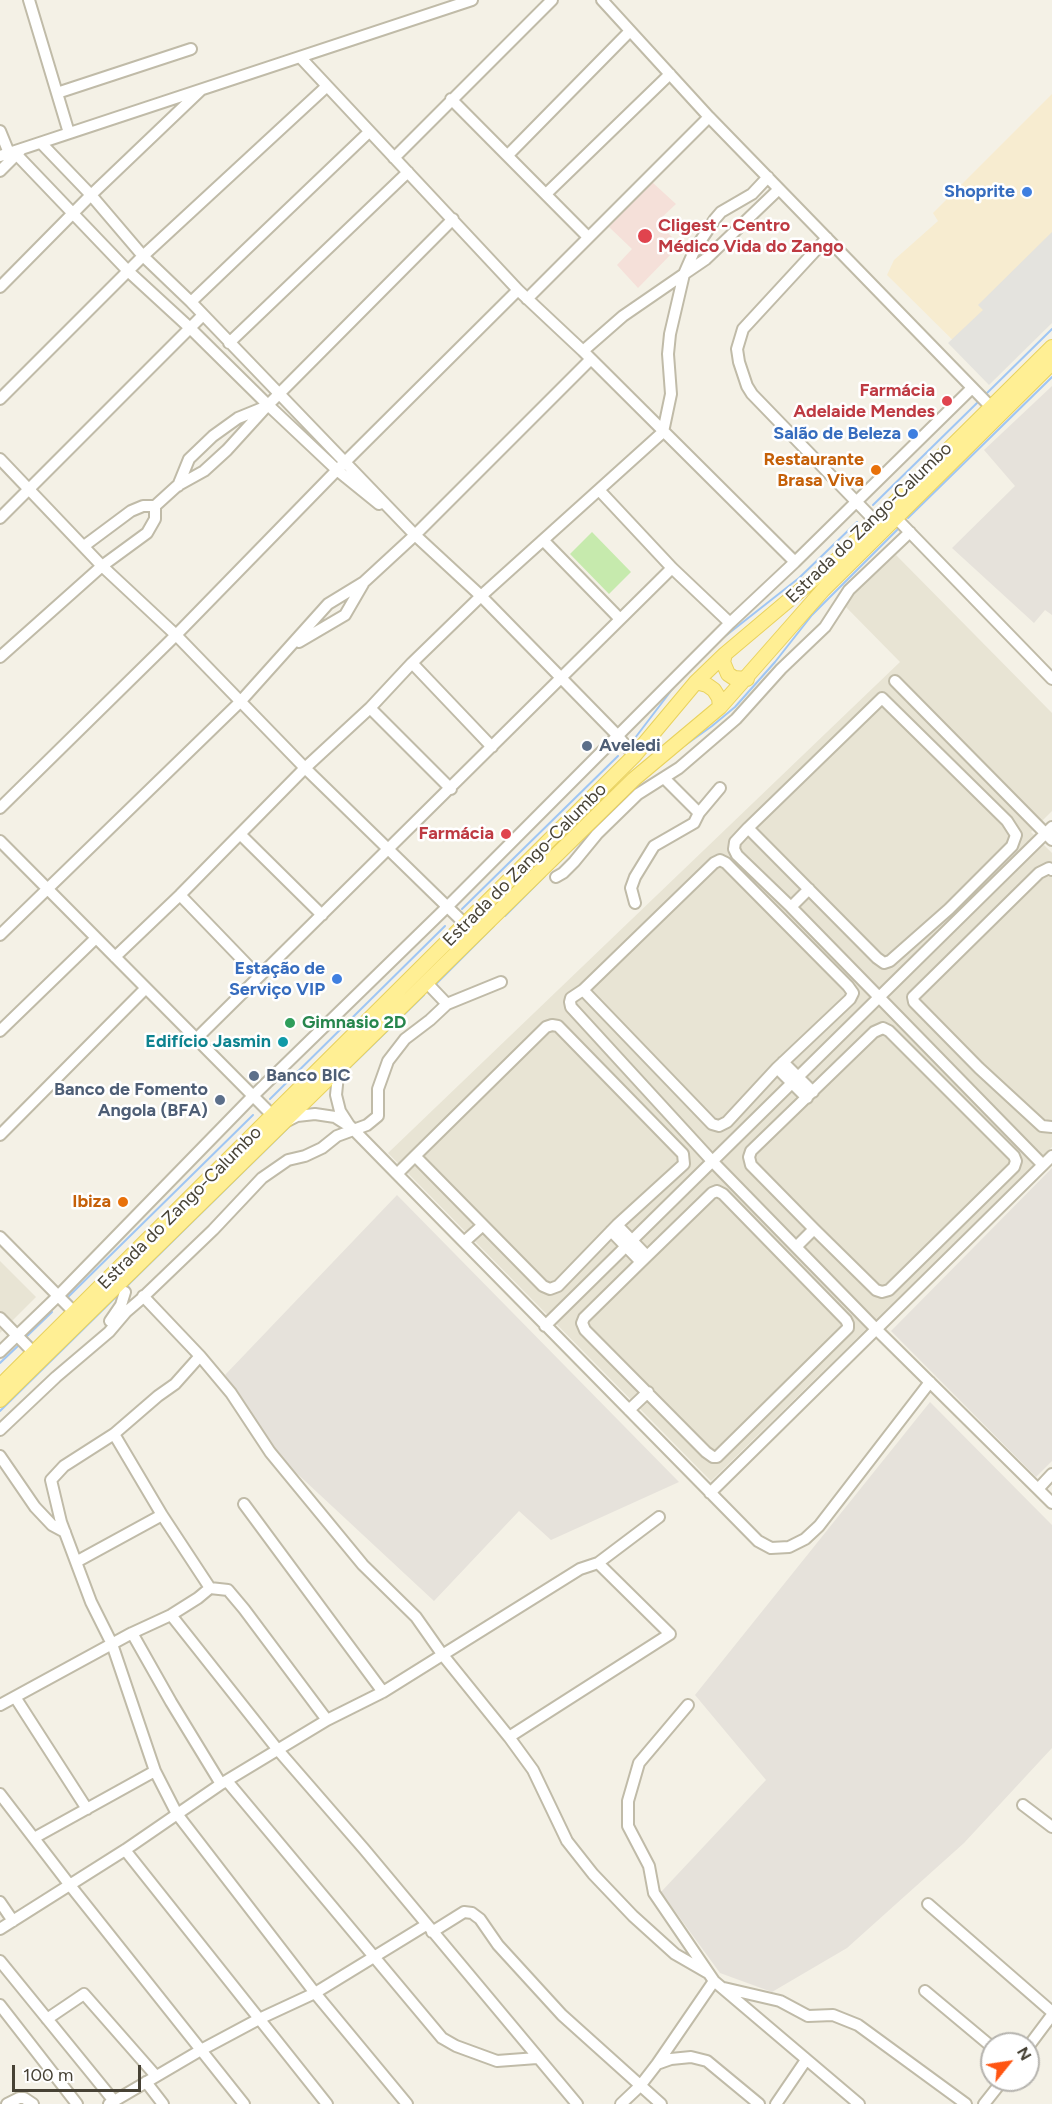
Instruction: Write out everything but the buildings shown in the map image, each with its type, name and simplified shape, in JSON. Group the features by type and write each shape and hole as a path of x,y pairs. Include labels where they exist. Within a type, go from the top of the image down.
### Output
{"main road":[{"name":"Estrada do Zango-Calumbo","path":"0,1400 122,1288 277,1120 465,924 634,756 696,682 725,654 819,576 866,511 982,398 1052,347"},
{"name":"Estrada do Zango-Calumbo","path":"0,1386 277,1120 429,986 645,768 720,707 823,590 903,525 1052,363"},
{"path":"725,654 723,662 728,675 747,679"},
{"path":"696,682 714,690 719,698 720,707"}],"street":[{"path":"29,0 69,133"},
{"path":"0,171 12,153 472,0"},
{"path":"393,158 552,0"},
{"path":"0,1352 58,1296 253,1096 447,907 730,623 795,562 866,511 982,398 710,117 602,0"},
{"path":"508,155 630,31"},
{"path":"57,93 191,49"},
{"path":"300,57 518,290 587,355 795,562"},
{"path":"546,194 670,74"},
{"path":"0,399 143,256 326,87"},
{"path":"0,286 203,88"},
{"path":"452,99 588,237"},
{"path":"527,299 710,117"},
{"path":"0,131 12,153 74,212 128,271 337,470 415,535 481,596 618,736 634,756"},
{"path":"191,302 369,132"},
{"path":"41,143 91,195 143,256 191,302 415,535"},
{"path":"229,343 408,172"},
{"path":"116,957 481,596 663,432 671,394 668,354 670,334 684,274 695,249 721,212 752,194 768,177"},
{"path":"0,935 240,702 328,604 364,582 415,535 623,316 706,259 779,189"},
{"path":"744,223 752,194"},
{"path":"729,207 760,207"},
{"path":"84,546 131,511 155,506 177,486 204,471 453,219"},
{"path":"827,238 742,329 737,349 739,362 752,394 866,511"},
{"path":"0,808 176,635 337,470 518,290"},
{"path":"0,518 203,315"},
{"path":"177,486 189,459 213,436 238,418 268,405"},
{"path":"0,459 102,566 176,635 305,768 465,924"},
{"path":"599,490 672,568 730,623"},
{"path":"0,657 102,566 147,534 155,519 155,506"},
{"path":"556,876 563,873 574,862 597,834 638,794 679,768 736,719 781,669 820,633 849,590 903,525 1052,679"},
{"path":"543,540 620,619"},
{"path":"196,1039 672,568"},
{"path":"293,645 340,620 364,582"},
{"path":"412,663 492,747"},
{"path":"545,1326 962,916 1050,834 895,681"},
{"path":"748,828 884,963 890,961 953,905 1012,846 1016,835 1007,821 882,698 748,828 735,842 734,849 737,855 1042,1165"},
{"path":"370,708 451,789"},
{"path":"664,778 699,813"},
{"path":"635,903 631,888 654,846 694,823 699,813 720,788"},
{"path":"241,835 322,915"},
{"path":"0,841 277,1120 315,1114 335,1117 350,1127"},
{"path":"583,990 712,1124 719,1126 727,1122 780,1065 850,999 852,993 848,986 726,863 720,860 714,863 583,990 571,998 571,1008 713,1162 876,1329 1052,1503"},
{"path":"1052,870 1049,868 1040,873 913,997 914,1002 979,1068 1042,1126 1052,1127"},
{"path":"790,907 809,889"},
{"path":"180,895 258,976"},
{"path":"953,905 977,932"},
{"path":"0,1031 96,938"},
{"path":"0,1430 56,1377 109,1332 126,1312 213,1230 262,1178 288,1160 305,1156 322,1148 350,1127 367,1125 378,1116 378,1089 388,1061 405,1039 447,1004 501,982"},
{"path":"429,986 447,1004"},
{"path":"0,1135 146,988"},
{"path":"397,1174 546,1027 552,1025 558,1026 683,1154 685,1159 684,1164 614,1228 558,1286 550,1289 543,1286 416,1156"},
{"path":"883,1028 889,1031 1014,1156 1016,1161 1014,1167 889,1290 882,1292 876,1290 751,1165 748,1158 751,1152 810,1095 874,1032 883,1028"},
{"path":"349,1058 338,1075 336,1095 340,1112 350,1127 710,1492 758,1540 771,1548 789,1547 805,1539 819,1526 930,1382"},
{"path":"634,1076 651,1061"},
{"path":"780,1065 810,1095"},
{"path":"963,1083 979,1068"},
{"path":"710,1492 1052,1156"},
{"path":"717,1191 723,1194 846,1320 848,1328 717,1456 706,1452 585,1330 582,1323 584,1318 644,1259 712,1193 717,1191"},
{"path":"464,1242 483,1225"},
{"path":"614,1228 644,1259"},
{"path":"796,1247 814,1229"},
{"path":"0,1237 75,1313"},
{"path":"122,1288 145,1295 200,1356 231,1392 270,1452 363,1565 416,1617 442,1654 533,1770 567,1841 593,1874 633,1916 675,1954 714,1980 859,2104"},
{"path":"122,1288 127,1302 126,1312"},
{"path":"94,1345 121,1305 122,1288"},
{"path":"0,1318 34,1353"},
{"path":"200,1356 175,1384 114,1434 64,1466 51,1480 65,1532 91,1602 112,1644 156,1772 177,1814 315,1993 407,2104"},
{"path":"629,1410 648,1392"},
{"path":"114,1434 162,1515 210,1587 228,1590 244,1608 327,1720"},
{"path":"0,1456 35,1507 52,1525 65,1532"},
{"path":"1038,1489 1052,1474"},
{"path":"244,1504 383,1692"},
{"path":"76,1562 162,1515"},
{"path":"0,1929 125,1850 224,1783 327,1720 383,1692 580,1569 598,1563 659,1517"},
{"path":"509,1737 670,1634 598,1563"},
{"path":"0,1705 112,1644 171,1615 198,1598 210,1587"},
{"path":"171,1615 278,1750 364,1849 577,2104"},
{"path":"132,1634 171,1702 224,1783 442,2038 449,2043 497,2061 537,2058"},
{"path":"15,1697 87,1809"},
{"path":"688,1705 639,1763 628,1801 628,1826 648,1866 654,1893 714,1980 780,2001 808,2016 833,2015 858,2025 966,2104"},
{"path":"34,1838 156,1772"},
{"path":"0,1794 244,2104"},
{"path":"1023,1805 1052,1827"},
{"path":"125,1850 327,2104"},
{"path":"0,1902 13,1921"},
{"path":"928,1904 1052,2013 1039,2032"},
{"path":"0,1961 112,2103 201,2050 315,1993 429,1928 465,1912 472,1913 480,1919 498,1946 562,2015 661,2104"},
{"path":"621,2104 640,2086 657,2064 714,1980"},
{"path":"925,1991 980,2037"},
{"path":"47,2019 84,1994 156,2076"},
{"path":"0,2005 77,2104"},
{"path":"657,2064 691,2056 707,2061 759,2104"},
{"path":"776,2104 806,2060"},
{"path":"146,2082 163,2104"},
{"path":"984,2104 994,2092"},
{"path":"7,2104 20,2098 33,2104"}],"shaded area":[{"name":"Shoprite","path":"1052,94 1052,322 993,380 887,275 894,260 938,221 933,213"},
{"name":"Cligest - Centro Médico Vida do Zango","path":"652,182 676,204 657,222 680,245 638,288 617,265 632,249 609,227"},
{"path":"1052,232 1052,323 989,385 948,343 983,310 978,305"},
{"path":"1052,386 1052,615 1045,610 1034,623 952,548 1015,486 984,450"},
{"path":"896,555 1052,713 1052,811 1031,832 1052,853 1052,1147 711,1481 388,1153 900,662 842,603"},
{"path":"1052,1168 1052,1461 1036,1477 891,1331"},
{"path":"397,1195 679,1482 551,1540 519,1511 434,1601 276,1454 225,1375"},
{"path":"0,1261 36,1297 0,1333"},
{"path":"930,1402 1052,1525 1052,1748 964,1843 847,1948 772,1992 720,1973 661,1892 766,1780 695,1695"}],"green space":[{"path":"592,532 631,572 609,594 570,554"}],"waterway":[{"path":"985,395 1052,329"},
{"path":"908,518 1052,377"},
{"path":"873,505 978,402"},
{"path":"719,641 799,578 857,522"},
{"path":"677,751 735,707 812,615 897,530"},
{"path":"635,738 677,683"},
{"path":"462,909 618,756"},
{"path":"555,866 632,790"},
{"path":"505,916 545,876"},
{"path":"270,1099 445,926"},
{"path":"436,984 494,926"},
{"path":"345,1072 424,995"},
{"path":"68,1297 253,1115"},
{"path":"127,1286 294,1122"},
{"path":"0,1411 120,1293"},
{"path":"25,1338 52,1312"},
{"path":"0,1363 19,1345"}],"place":[{"name":"Shoprite","path":"1027,192"},
{"name":"Cligest - Centro Médico Vida do Zango","path":"645,236"},
{"name":"Farmácia Adelaide Mendes","path":"947,401"},
{"name":"Salão de Beleza","path":"913,434"},
{"name":"Restaurante Brasa Viva","path":"876,470"},
{"name":"Aveledi","path":"587,746"},
{"name":"Farmácia","path":"506,834"},
{"name":"Estação de Serviço VIP","path":"337,979"},
{"name":"Gimnasio 2D","path":"290,1023"},
{"name":"Edifício Jasmin","path":"283,1042"},
{"name":"Banco BIC","path":"254,1076"},
{"name":"Banco de Fomento Angola (BFA)","path":"220,1100"},
{"name":"Ibiza","path":"123,1202"}]}
